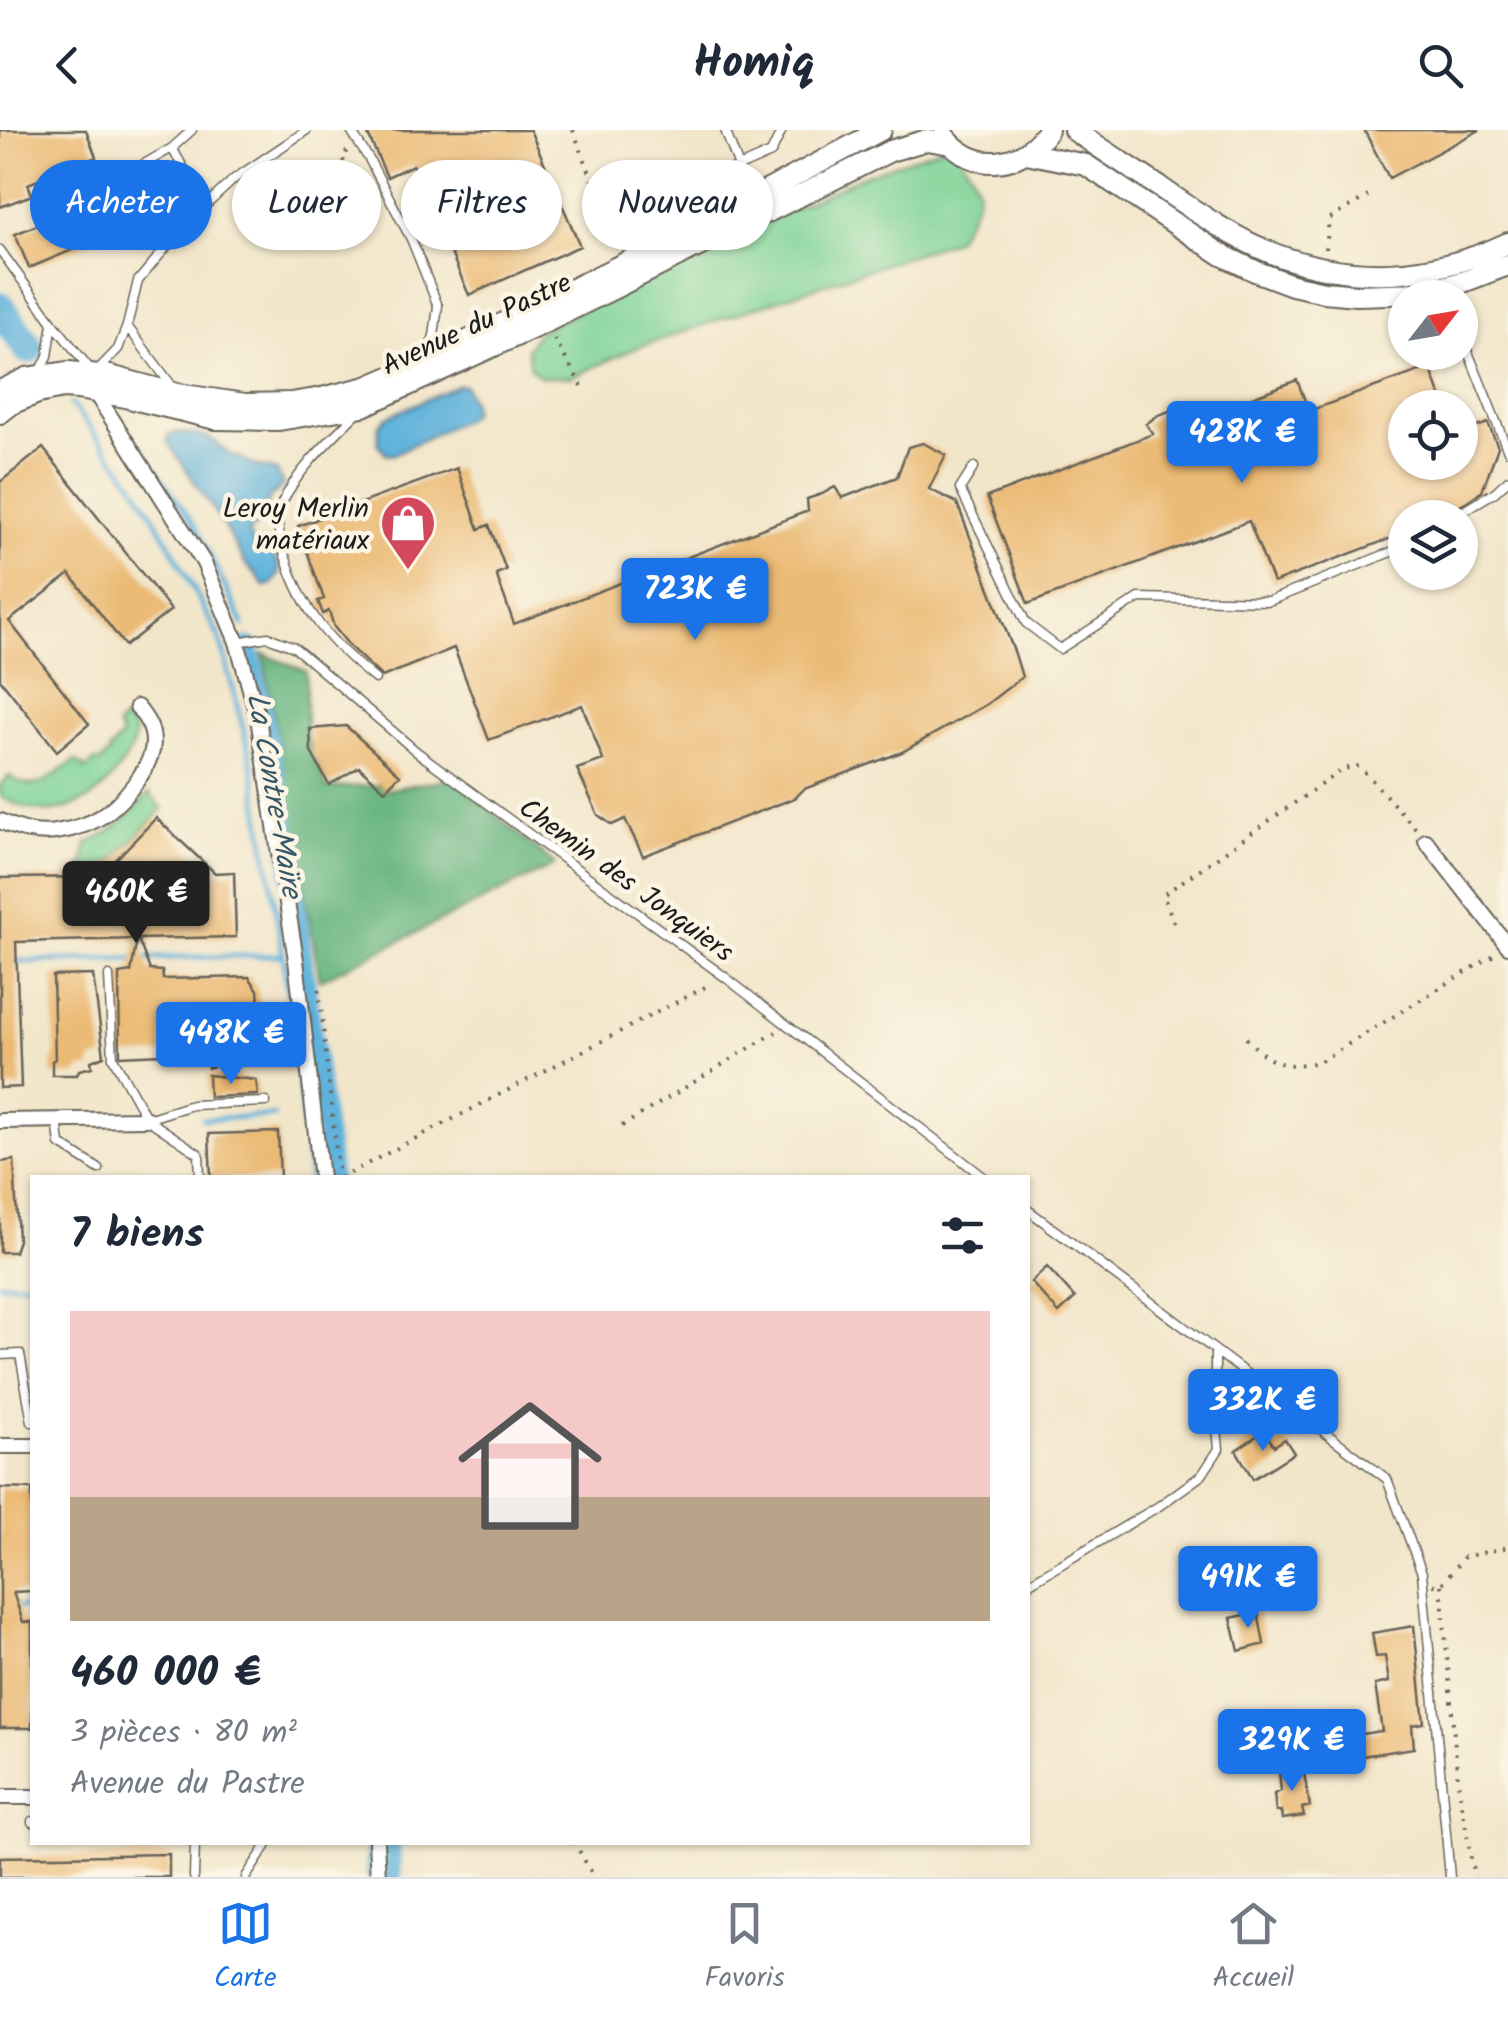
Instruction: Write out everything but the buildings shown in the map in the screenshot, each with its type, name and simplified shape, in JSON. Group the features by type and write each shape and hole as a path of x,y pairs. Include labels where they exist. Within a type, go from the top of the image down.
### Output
{"street":[{"name":"Avenue du Pastre","path":"773,187 880,130"},
{"path":"945,137 964,154 1002,162 1026,153 1048,130"},
{"path":"1074,130 1210,220 1274,254 1324,268 1358,274 1430,270 1508,243"},
{"name":"Avenue du Pastre","path":"0,391 27,378 69,372 216,419 278,420 363,406 544,322 890,151 945,137"},
{"path":"1026,153 1086,166 1222,254 1292,285 1357,295 1422,293 1508,265"},
{"name":"Avenue du Pastre","path":"0,413 38,393 94,382 245,404 291,403 367,387 649,250"},
{"path":"94,382 204,563 237,642 261,736 296,960 322,1175"},
{"path":"0,821 22,831 60,832 98,818 122,798 149,763 151,728 137,707"},
{"path":"1426,841 1503,950"},
{"path":"0,1121 147,1119"},
{"path":"0,1446 30,1446"},
{"path":"0,1797 30,1797"},
{"path":"376,1845 378,1877"}],"lane":[{"path":"151,160 192,130"},
{"path":"212,200 234,178 307,130"},
{"path":"350,130 412,242 438,306 434,336 424,362"},
{"path":"725,130 736,160"},
{"path":"755,160 771,153 782,130"},
{"path":"172,148 179,160"},
{"path":"0,250 94,382 118,349 138,280 164,250"},
{"path":"38,375 48,356 53,323"},
{"path":"127,326 177,394"},
{"path":"1475,370 1508,451"},
{"path":"363,406 311,460 281,505 278,533 294,583 312,616 341,652 375,680"},
{"path":"974,467 960,488 1026,623 1060,649 1139,598 1270,601 1388,554"},
{"path":"1478,502 1508,480"},
{"name":"Chemin des Jonquiers","path":"237,642 268,637 294,647 417,752 724,977 981,1175"},
{"path":"109,976 114,1058 147,1119 199,1154 200,1175"},
{"path":"147,1119 192,1105 266,1102"},
{"path":"56,1120 60,1144 98,1169"},
{"path":"1030,1211 1387,1479 1422,1574 1450,1877"},
{"path":"1030,1583 1159,1506 1202,1475 1219,1449 1215,1350"},
{"path":"0,1355 20,1354 30,1411"},
{"path":"194,1877 195,1845"},
{"path":"246,1877 267,1845"}],"path":[{"path":"573,130 585,160"},
{"path":"343,160 357,138"},
{"path":"1324,268 1329,218 1368,196"},
{"path":"544,322 582,386"},
{"path":"1174,922 1163,895 1343,769 1360,766 1426,841"},
{"path":"1246,1038 1261,1054 1289,1067 1319,1062 1503,950"},
{"path":"346,1175 724,977"},
{"path":"319,989 340,1175"},
{"path":"622,1126 786,1025"},
{"path":"1474,1877 1458,1782 1441,1585 1464,1558 1508,1546"},
{"path":"1423,1585 1441,1585"},
{"path":"576,1845 594,1877"}],"green space":[{"path":"951,144 976,182 977,200 955,240 633,349 572,377 541,377 530,368 527,348 539,331 708,250 773,250 773,219 860,177"},
{"path":"263,654 306,671 306,737 327,788 380,785 385,790 452,778 555,865 320,980"},
{"path":"125,718 134,731 132,747 113,777 92,797 47,811 26,808 0,797 0,785 10,776 29,785 37,784 76,761 86,769 95,761 99,763 122,736 117,726"},
{"path":"149,793 163,809 98,875 82,872 87,843 113,828"}],"water":[{"path":"458,385 465,386 472,413 392,455 386,454 378,443 379,425 387,417"},
{"path":"169,434 209,437 249,464 277,471 283,485 269,499 260,524 249,530 253,543 266,543 277,562 279,574 271,585 264,586 246,565 167,441"}],"waterway":[{"path":"0,308 28,348"},
{"name":"La Contre-Maïre","path":"71,404 134,484 220,639 252,763 285,968 310,1175"},
{"path":"135,440 195,525 243,624"},
{"path":"249,647 285,823 331,1175"},
{"path":"0,962 283,955"},
{"path":"203,1119 274,1116"},
{"path":"0,1283 30,1283"},
{"path":"16,1607 30,1607"},
{"name":"La Contre-Maïre","path":"367,1845 369,1877"},
{"path":"390,1845 392,1877"}],"place":[{"name":"Leroy Merlin matériaux","path":"408,572"}]}
